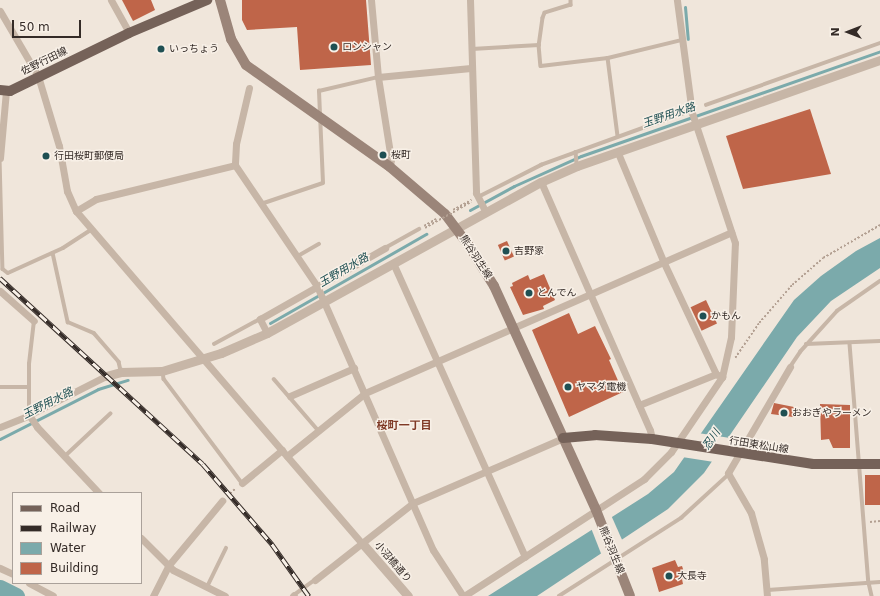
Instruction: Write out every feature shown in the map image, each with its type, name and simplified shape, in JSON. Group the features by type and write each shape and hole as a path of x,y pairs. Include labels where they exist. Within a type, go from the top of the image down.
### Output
{"main road":[{"name":"佐野行田線","path":"3,90 38,76 129,33 207,0"},
{"name":"熊谷羽生線","path":"220,0 231,39 246,65 320,119 390,167 445,214 458,229 491,280 597,512 630,596"},
{"name":"行田東松山線","path":"563,438 595,435 652,439 813,464 880,464"}],"street":[{"path":"111,0 129,33"},
{"path":"371,0 378,77 391,159 390,167"},
{"path":"470,0 476,199 485,210"},
{"path":"249,88 236,144 235,165 298,256 318,288 435,555 463,596 597,512 634,487 661,464 679,444 719,376 731,337 735,242 692,111 677,0"},
{"path":"0,11 38,76 59,146 67,191 76,211 362,543"},
{"path":"0,426 31,418 106,376 121,372 162,371 204,359 267,333 323,300 458,229 485,210 577,164 618,152 695,123 880,60"},
{"path":"378,77 471,68"},
{"path":"0,158 3,90"},
{"path":"618,152 664,263 719,376"},
{"path":"76,211 96,199 235,165"},
{"path":"541,182 639,405 652,439"},
{"path":"288,456 365,393 664,263 731,232"},
{"path":"267,333 260,319 318,288 385,248"},
{"path":"393,263 525,557"},
{"path":"0,291 34,321"},
{"path":"768,593 764,559 751,513 728,475 735,453 790,367"},
{"path":"290,396 354,368"},
{"path":"639,405 719,376"},
{"path":"31,418 36,427 98,492"},
{"path":"315,580 413,503 563,438"},
{"path":"242,483 282,450"},
{"path":"153,596 168,566 222,502"},
{"path":"142,539 168,566 225,596"},
{"name":"小沼橋通り","path":"362,543 408,596"},
{"path":"0,568 12,574"},
{"path":"31,584 53,596"}],"lane":[{"path":"571,0 571,5 545,13 539,46 541,66 608,58 682,40"},
{"path":"706,104 880,43"},
{"path":"472,49 539,46"},
{"path":"608,58 618,136"},
{"path":"261,204 323,183 319,91 378,77"},
{"path":"476,199 541,165 618,136 692,111"},
{"path":"576,152 577,164"},
{"path":"0,158 3,269 8,274 53,253 91,230"},
{"path":"385,248 419,229"},
{"path":"298,256 319,244"},
{"path":"53,253 68,322 94,333 119,362 121,372"},
{"path":"790,367 806,344 837,311 880,281"},
{"path":"214,344 260,319"},
{"path":"31,418 28,387 34,321"},
{"path":"806,344 850,344 880,341"},
{"path":"850,344 869,583 872,596"},
{"path":"162,371 164,379 242,483"},
{"path":"274,378 318,430"},
{"path":"0,387 28,387"},
{"path":"65,456 110,414"},
{"path":"559,596 681,518 728,475"},
{"path":"207,587 226,548"},
{"path":"293,596 315,580"},
{"path":"768,593 880,582"}],"path":[{"path":"453,210 476,199"},
{"path":"424,228 470,203"},
{"path":"419,229 438,218"},
{"path":"732,363 759,323 792,285 823,258 880,225"},
{"path":"222,502 242,483"},
{"path":"864,522 880,521"}],"water":[{"name":"忍川","path":"880,238 880,268 831,301 797,337 704,473 668,509 537,596 488,596 648,494 674,472 794,300 821,276 856,251"}],"pier":[{"path":"698,433 730,438 714,462 682,457"},
{"path":"611,515 623,542 602,556 591,528"}],"building":[{"path":"122,0 151,0 155,10 133,21"},
{"name":"ロンシャン","path":"242,0 366,0 371,65 300,70 297,27 247,30 242,20"},
{"path":"810,109 831,174 743,189 726,136"},
{"path":"507,241 514,257 505,261 498,245"},
{"path":"544,274 555,300 543,306 544,309 523,315 510,287 513,286 512,283 528,275 530,280"},
{"name":"かもん","path":"706,300 717,324 702,331 691,307"},
{"path":"569,313 578,334 595,326 611,359 609,360 623,392 569,417 532,330"},
{"path":"774,403 794,407 793,417 771,414"},
{"path":"820,404 850,405 850,448 833,448 829,439 821,440"},
{"path":"865,475 880,475 880,505 865,505"},
{"path":"675,560 678,567 682,566 686,578 682,579 683,584 659,592 652,568"}],"waterway":[{"path":"685,7 688,39"},
{"name":"玉野用水路","path":"470,210 514,186 581,156 880,51"},
{"name":"玉野用水路","path":"270,323 426,234"},
{"name":"玉野用水路","path":"0,439 98,389 128,380"},
{"path":"0,588 16,596"}],"railway":[{"path":"0,278 203,464 272,544 309,596"}],"place":[{"name":"ロンシャン","path":"334,47"},
{"name":"いっちょう","path":"161,49"},
{"name":"桜町","path":"383,155"},
{"name":"行田桜町郵便局","path":"46,156"},
{"name":"吉野家","path":"506,251"},
{"name":"とんでん","path":"529,293"},
{"name":"かもん","path":"703,316"},
{"name":"ヤマダ電機","path":"568,387"},
{"name":"おおぎやラーメン","path":"784,413"},
{"name":"大長寺","path":"669,576"}],"district":[{"name":"桜町一丁目","path":"404,426"}]}
